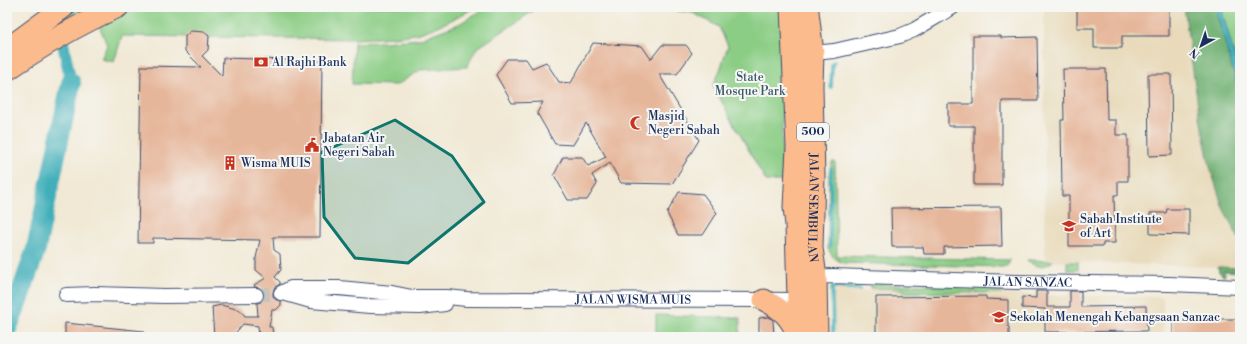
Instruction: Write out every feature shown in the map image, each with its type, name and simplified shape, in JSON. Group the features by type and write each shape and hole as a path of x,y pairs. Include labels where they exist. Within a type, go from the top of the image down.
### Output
{"main road":[{"path":"7,49 35,40 118,7"},
{"path":"7,70 62,8"},
{"path":"797,8 795,16 799,42 813,53"},
{"name":"JALAN SEMBULAN","path":"797,8 797,148 794,207 799,300 799,337"},
{"name":"JALAN SEMBULAN","path":"813,53 812,86 814,184 812,248 816,277 817,329"},
{"path":"812,248 809,259 808,286 799,300 817,329"},
{"path":"764,300 777,306 784,312 799,337"}],"street":[{"path":"813,53 834,51 900,36 914,30 953,7"},
{"name":"JALAN SANZAC","path":"816,277 832,276 1015,282 1240,286"},
{"path":"291,288 339,288 392,293 412,297 447,297 467,299 420,307 382,307 311,301 281,292 291,288"},
{"path":"66,295 256,295"},
{"name":"JALAN WISMA MUIS","path":"467,299 799,300"}],"highlighted area":[{"path":"395,120 452,156 484,202 408,263 355,258 324,217 322,152"}],"shaded area":[{"path":"1025,7 1184,7 1199,113 1223,208 1240,241 1240,268 1045,261 1044,8"},
{"name":"Sekolah Menengah Kebangsaan Sanzac","path":"870,288 903,289 904,292 1163,297 1163,337 834,337 834,289 870,291"}],"green space":[{"path":"69,7 88,7 47,29"},
{"path":"136,7 476,7 448,22 426,31 395,37 353,39 122,36 114,62 101,59 107,45 98,23"},
{"path":"487,7 539,7 476,49 467,67 420,70 397,85 352,84 354,43 419,39 459,24"},
{"name":"State Mosque Park","path":"670,7 782,7 782,181 766,181 713,86 728,46 719,27 693,13 671,10"},
{"path":"1184,7 1215,7 1240,95 1240,241 1223,208 1210,167 1199,113"},
{"path":"1221,7 1240,7 1240,76 1238,69"},
{"path":"832,162 835,162 837,256 1010,260 1009,264 1004,267 840,262 832,255 828,248 829,176"},
{"path":"1027,260 1053,261 1043,266 1036,266"},
{"path":"1067,262 1078,262 1078,270 1067,270"},
{"path":"1218,267 1240,268 1240,272 1224,271 1224,277 1219,272"},
{"path":"871,284 1001,287 1004,293 904,292 903,289 870,288"},
{"path":"656,315 740,318 740,337 656,337"}],"water":[{"path":"1215,7 1221,7 1240,76 1240,95"}],"building":[{"path":"1077,7 1169,7 1169,36 1122,36 1122,48 1094,48 1094,28 1077,28"},
{"name":"Wisma MUIS","path":"191,31 204,32 209,36 208,50 202,56 222,76 223,58 322,61 320,237 273,237 274,250 280,254 281,270 275,277 280,284 274,288 273,296 276,300 281,301 281,305 276,310 272,310 269,327 272,327 273,337 259,337 258,326 243,324 232,337 214,337 212,307 221,305 240,310 245,316 258,316 257,303 261,302 264,295 260,288 255,287 254,285 266,278 256,270 256,258 260,240 153,238 153,243 138,243 141,66 201,67 185,51 185,36"},
{"path":"973,36 1001,36 1001,38 1037,37 1038,101 1002,101 1002,185 974,185 974,126 948,126 948,104 973,104"},
{"name":"Masjid Negeri Sabah","path":"593,43 642,46 651,59 662,45 686,45 692,53 677,74 659,74 699,140 672,184 621,183 610,163 592,175 597,184 587,200 568,200 554,175 563,157 582,157 588,166 606,157 586,123 573,145 555,144 537,113 543,102 512,103 496,75 507,59 526,59 532,68 546,62 559,82 571,83"},
{"path":"1063,69 1106,69 1107,120 1116,120 1116,135 1128,135 1128,181 1118,181 1118,195 1114,195 1115,243 1103,243 1103,246 1069,246 1069,196 1062,196 1061,120 1064,120"},
{"path":"1148,74 1171,74 1172,155 1149,156"},
{"path":"679,192 703,194 717,213 703,235 678,235 667,213"},
{"path":"1001,207 1002,246 944,247 944,254 924,254 923,247 892,247 891,208"},
{"path":"1167,209 1189,209 1189,235 1150,234 1150,213 1166,213"},
{"path":"1036,291 1047,291 1047,307 1070,307 1070,291 1081,291 1081,307 1146,306 1147,331 1045,332 1045,309 1022,308 1022,297 1036,298"},
{"path":"986,296 986,299 1008,300 1009,337 876,337 876,297"},
{"path":"769,317 773,320 774,337 759,337 759,318"},
{"path":"1173,319 1240,319 1240,337 1173,337"},
{"path":"65,323 144,331 143,337 65,337"}],"waterway":[{"path":"56,8 71,83"},
{"path":"831,87 832,65 834,62"},
{"path":"7,329 36,249 71,83"},
{"path":"830,247 831,168"},
{"path":"833,337 832,287 860,289"}],"tunnel":[{"path":"256,295 281,293"}],"place":[{"name":"Al Rajhi Bank","path":"261,62"},
{"name":"Masjid Negeri Sabah","path":"637,123"},
{"name":"Jabatan Air Negeri Sabah","path":"312,145"},
{"name":"Wisma MUIS","path":"230,163"},
{"name":"Sabah Institute of Art","path":"1069,226"},
{"name":"Sekolah Menengah Kebangsaan Sanzac","path":"999,317"}]}
